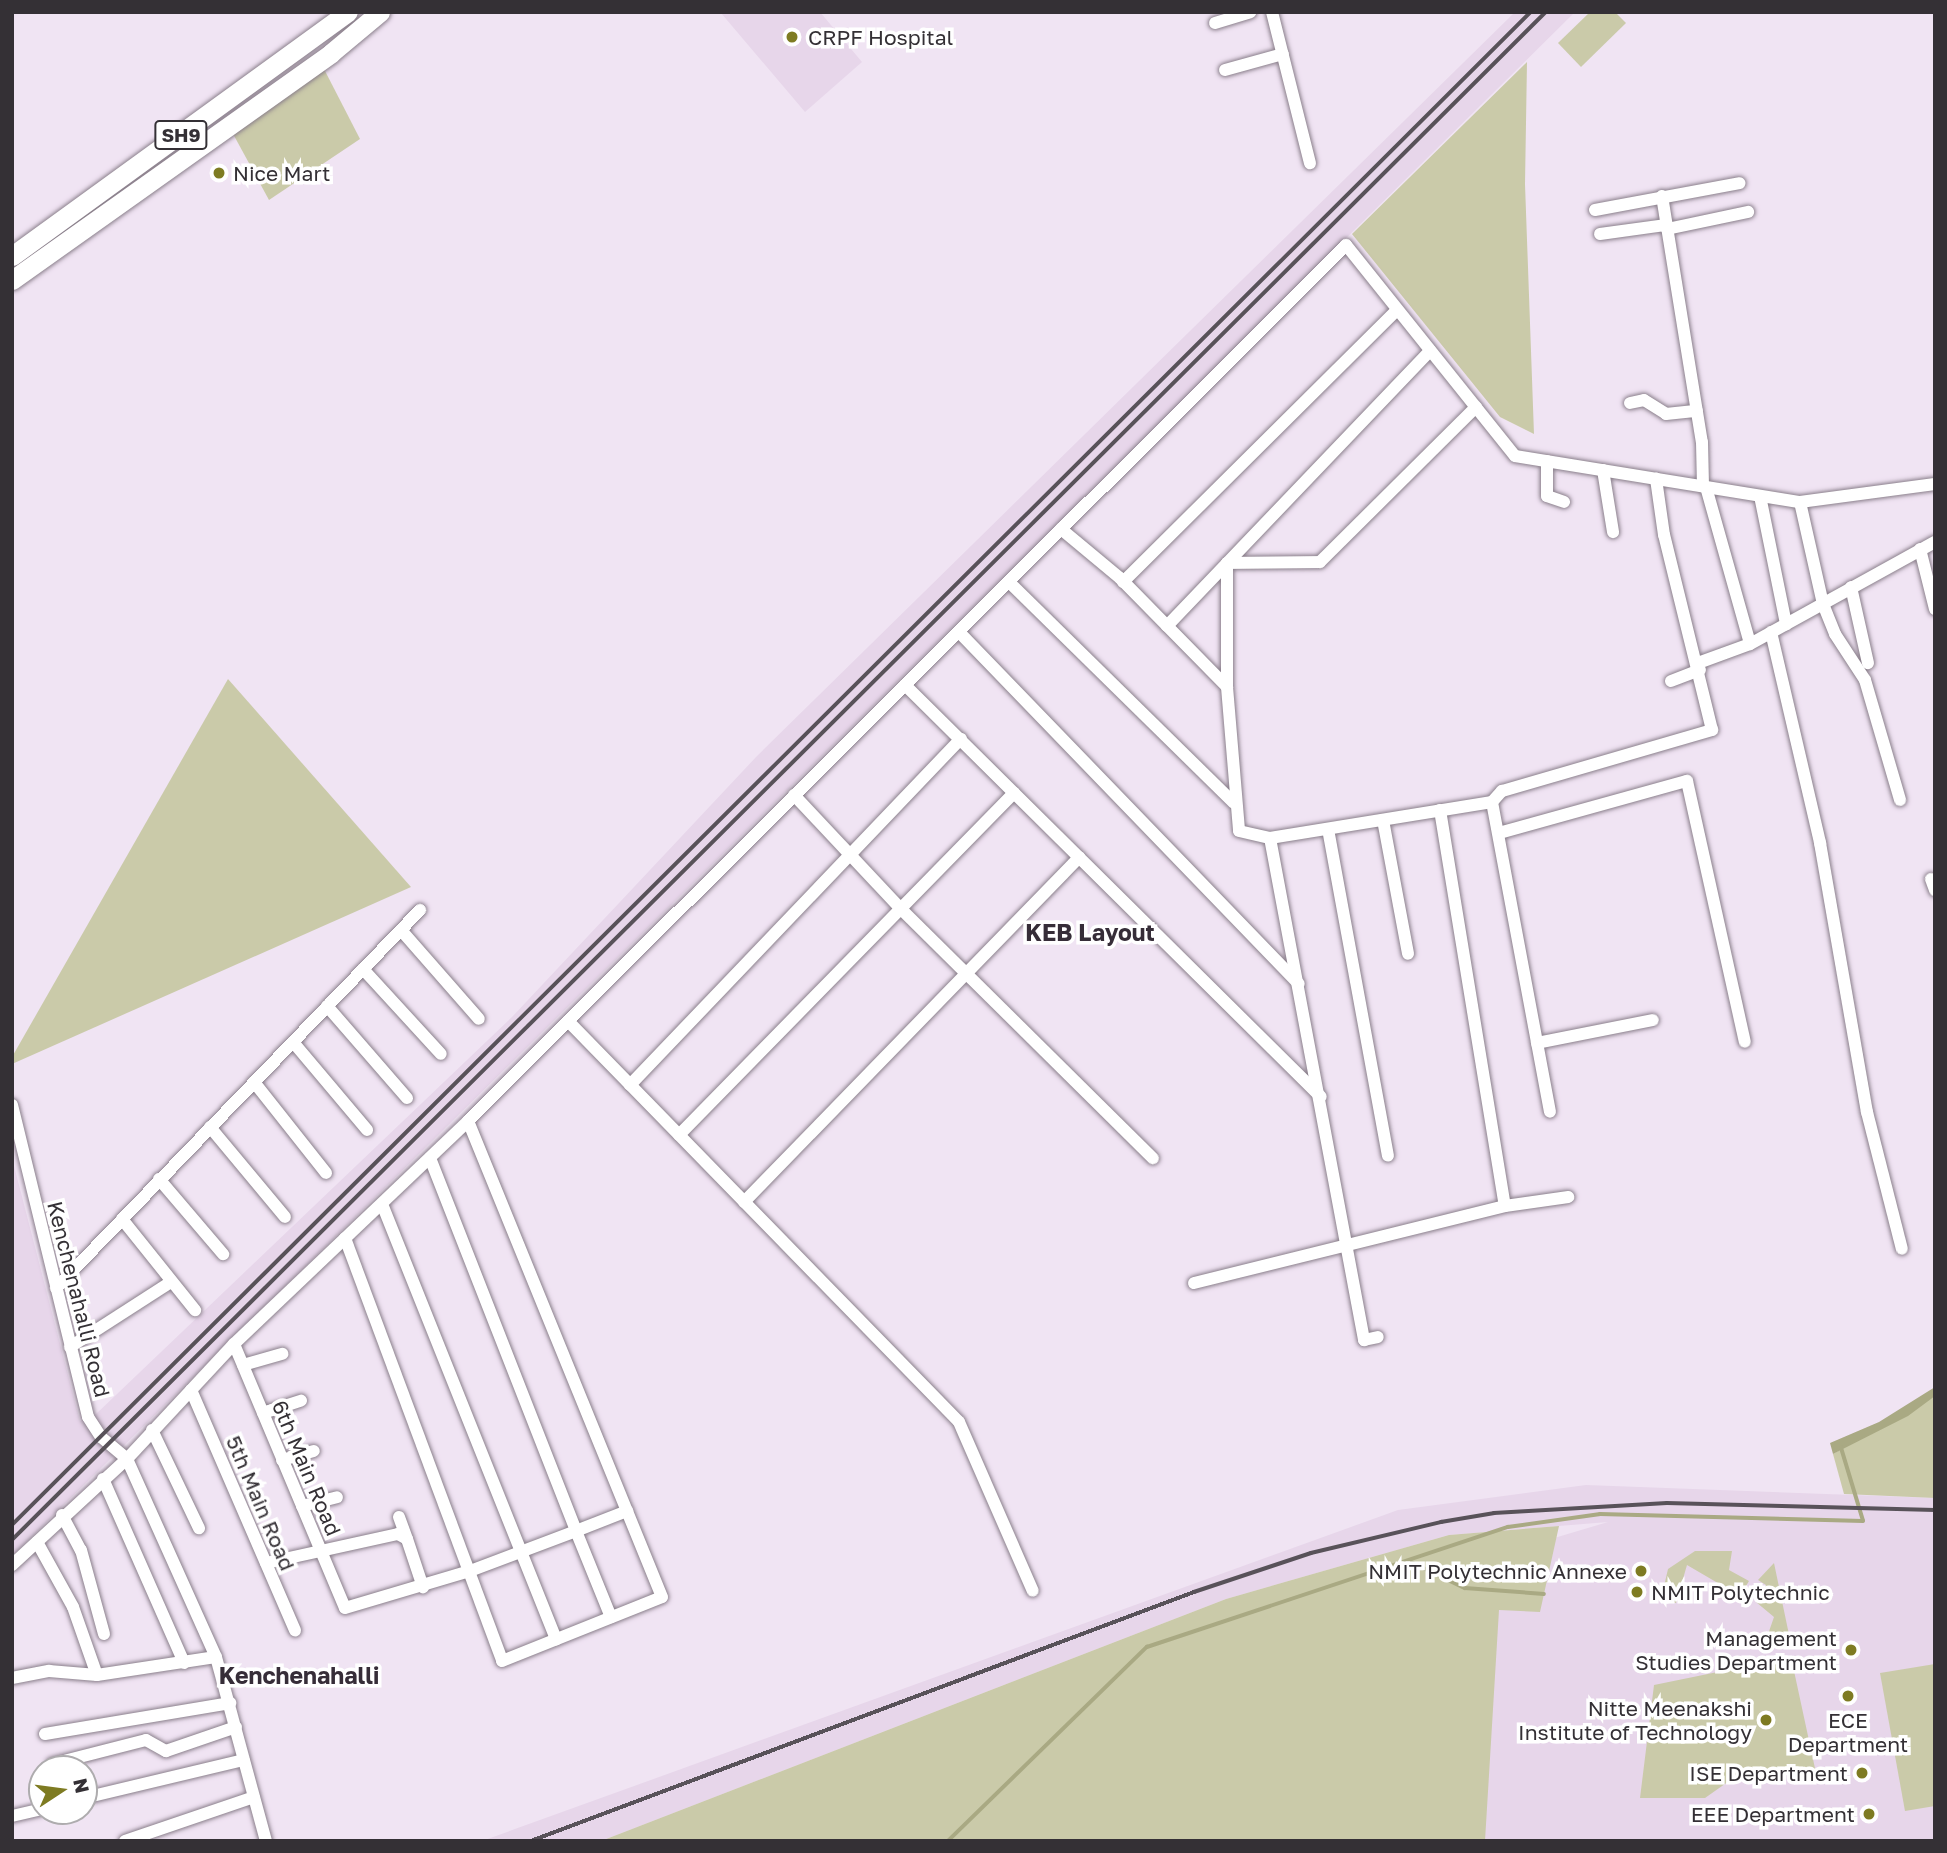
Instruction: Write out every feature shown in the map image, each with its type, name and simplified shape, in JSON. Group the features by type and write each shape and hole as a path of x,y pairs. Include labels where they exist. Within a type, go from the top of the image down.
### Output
{"main road":[{"name":"SH9","path":"12,256 348,12"},
{"name":"SH9","path":"12,279 331,53 380,12"}],"street":[{"path":"1215,23 1250,12"},
{"path":"1272,12 1310,163"},
{"path":"1225,70 1283,54"},
{"path":"1595,210 1741,183"},
{"path":"1662,198 1697,411 1704,487 1750,644"},
{"path":"1600,234 1667,227 1748,212"},
{"path":"12,1565 62,1515 127,1459 234,1344 468,1121 1346,246 1515,456 1800,502 1935,484"},
{"path":"1123,582 1397,310"},
{"path":"1167,626 1430,351"},
{"path":"1630,404 1644,400 1666,414 1697,411"},
{"path":"1227,563 1320,562 1476,407"},
{"path":"1547,461 1547,496 1564,502"},
{"path":"1603,470 1613,532"},
{"path":"1227,563 1227,687 1234,803 1239,831 1270,838 1492,802 1502,791 1712,730 1699,667 1664,535 1656,479"},
{"path":"1760,496 1786,624"},
{"path":"1800,502 1823,604 1835,634 1865,680 1900,800"},
{"path":"1061,529 1123,582 1227,687"},
{"path":"1671,681 1750,644 1935,542"},
{"path":"1920,549 1935,609"},
{"path":"1009,582 1234,803"},
{"path":"1851,587 1868,663"},
{"path":"959,632 1299,984"},
{"path":"1771,632 1820,843 1867,1112 1902,1249"},
{"path":"905,685 1321,1097"},
{"path":"630,1085 961,739"},
{"path":"1499,833 1687,781 1745,1042"},
{"path":"679,1135 1014,793"},
{"path":"794,795 902,910 1153,1158"},
{"path":"1492,802 1550,1112"},
{"path":"1440,810 1505,1206"},
{"path":"1383,820 1408,954"},
{"path":"1328,829 1388,1157"},
{"path":"1270,838 1350,1246 1364,1340 1378,1336"},
{"path":"744,1202 1079,857"},
{"path":"56,1288 420,910"},
{"path":"401,930 479,1018"},
{"path":"363,969 442,1054"},
{"path":"327,1006 407,1098"},
{"path":"1537,1043 1653,1020"},
{"path":"568,1021 959,1422 1032,1591"},
{"path":"293,1042 367,1130"},
{"path":"254,1082 326,1173"},
{"name":"Kenchenahalli Road","path":"12,1105 88,1417 101,1437 127,1459 216,1657 266,1841"},
{"path":"345,1238 502,1661 662,1597 468,1121"},
{"path":"210,1127 285,1217"},
{"path":"430,1158 611,1617"},
{"path":"159,1179 223,1254"},
{"path":"1194,1283 1505,1206 1569,1197"},
{"path":"382,1204 556,1639"},
{"path":"122,1219 195,1310"},
{"path":"70,1348 171,1282"},
{"name":"6th Main Road","path":"234,1344 345,1608 423,1587"},
{"path":"243,1365 282,1354"},
{"name":"5th Main Road","path":"191,1390 295,1630"},
{"path":"263,1413 301,1401"},
{"path":"152,1430 199,1528"},
{"path":"282,1460 314,1451"},
{"path":"103,1479 184,1663"},
{"path":"302,1506 337,1497"},
{"path":"399,1517 423,1587 627,1511"},
{"path":"62,1515 81,1550 104,1634"},
{"path":"266,1563 320,1548 398,1534 407,1539"},
{"path":"37,1542 73,1607 97,1675"},
{"path":"12,1678 49,1671 97,1675 216,1657"},
{"path":"45,1734 230,1703"},
{"path":"87,1755 146,1740 166,1751 236,1727"},
{"path":"98,1795 244,1760"},
{"path":"125,1841 254,1797"}],"shaded area":[{"name":"CRPF Hospital","path":"820,12 862,62 805,112 721,13"},
{"path":"1515,12 1575,12 12,1556 12,1158 80,1421 95,1415 512,1017 757,756"},
{"path":"1590,12 1615,12 1626,23 1581,67 1558,43"},
{"path":"1527,62 1525,184 1534,434 1500,417 1352,234"},
{"path":"324,69 360,139 269,200 232,132"},
{"path":"228,679 411,887 12,1064 12,1057"},
{"path":"1935,1387 1935,1396 1908,1416 1833,1454 1830,1443 1879,1422"},
{"path":"1935,1396 1935,1498 1844,1494 1833,1454"},
{"path":"1586,1485 1935,1498 1935,1841 1125,1841 1159,1656 1608,1522 1449,1535 1226,1599 601,1841 482,1841 1398,1510"},
{"path":"1559,1526 1540,1612 1499,1610 1485,1841 601,1841 1226,1599 1449,1535"},
{"path":"1695,1551 1732,1551 1729,1570 1749,1581 1740,1596 1687,1565 1676,1603 1661,1599 1668,1569"},
{"path":"1774,1563 1792,1649 1766,1640 1774,1617 1756,1602 1766,1585 1758,1580"},
{"path":"1791,1657 1816,1773 1732,1779 1705,1798 1640,1798 1654,1685"},
{"path":"1935,1664 1935,1806 1905,1811 1880,1673"}],"waterway":[{"path":"948,1841 1147,1647 1508,1527 1600,1514 1863,1521 1841,1448"},
{"path":"1409,1561 1465,1588 1544,1594"}],"railway":[{"path":"12,1525 1531,12"},
{"path":"12,1540 1546,12"},
{"path":"531,1841 1194,1592 1311,1553 1441,1522 1494,1513 1667,1503 1935,1510"}],"place":[{"name":"CRPF Hospital","path":"792,37"},
{"name":"Nice Mart","path":"219,173"},
{"name":"NMIT Polytechnic Annexe","path":"1641,1571"},
{"name":"NMIT Polytechnic","path":"1637,1592"},
{"name":"Management Studies Department","path":"1851,1650"},
{"name":"ECE Department","path":"1848,1696"},
{"name":"Nitte Meenakshi Institute of Technology","path":"1766,1720"},
{"name":"ISE Department","path":"1862,1773"},
{"name":"EEE Department","path":"1869,1814"}],"district":[{"name":"KEB Layout","path":"1090,932"},
{"name":"Kenchenahalli","path":"299,1675"}]}
